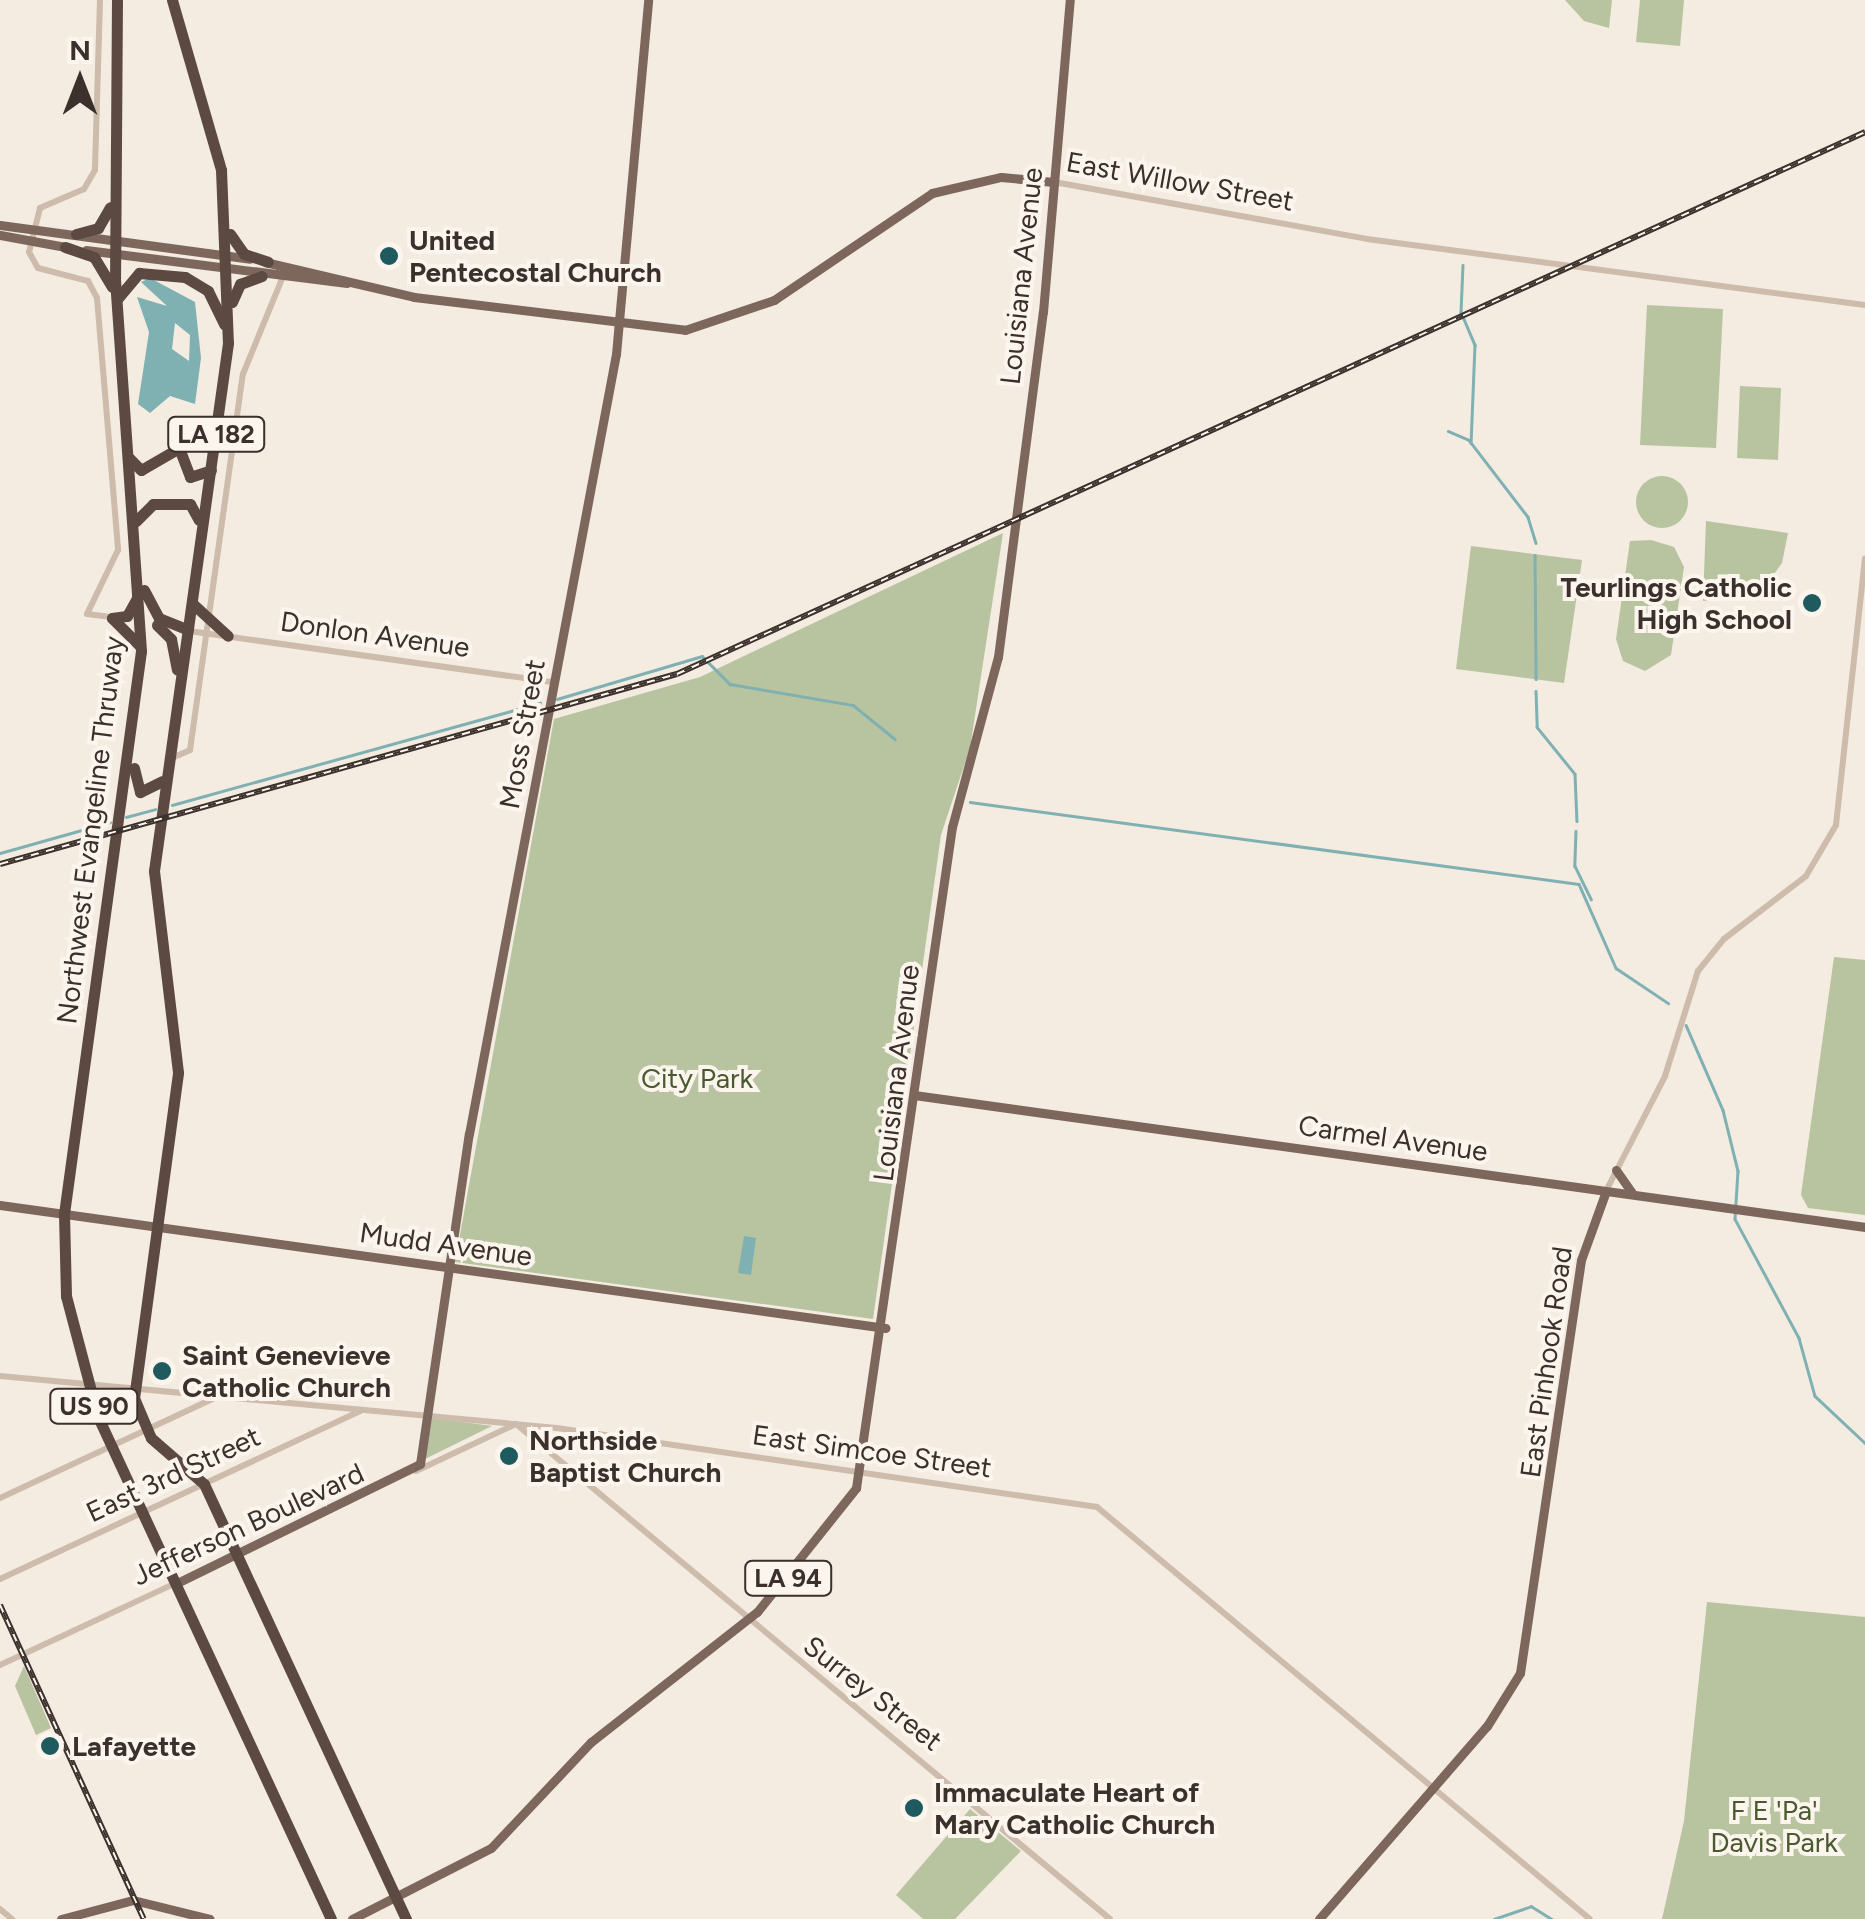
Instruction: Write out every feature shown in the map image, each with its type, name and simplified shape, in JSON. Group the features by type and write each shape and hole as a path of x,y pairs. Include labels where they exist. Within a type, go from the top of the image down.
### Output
{"highway":[{"name":"Northwest Evangeline Thruway","path":"119,0 115,47 114,254 142,621 141,651 64,1214 66,1296 86,1384 175,1584"},
{"name":"LA 182","path":"157,1227 178,1072 152,891 228,343 226,214 217,145 172,0"},
{"path":"76,234 98,228 113,198"},
{"path":"226,214 236,247 268,262"},
{"path":"65,247 94,257 116,295"},
{"path":"116,313 133,276 185,277 216,300 228,343"},
{"path":"228,316 240,284 262,276"},
{"path":"127,454 141,470 178,448 190,476 211,470"},
{"path":"188,630 149,604 135,540 140,506 190,504 202,534"},
{"path":"139,583 134,609 112,618 141,651"},
{"path":"192,602 207,629 228,636"},
{"path":"142,621 172,638 178,698"},
{"path":"138,684 136,789 156,791 170,760"},
{"name":"US 90","path":"157,1227 134,1388 146,1430 204,1484 406,1919"},
{"name":"US 90","path":"175,1584 331,1919"}],"main road":[{"name":"Moss Street","path":"415,1471 447,1267 620,327 648,0"},
{"name":"Louisiana Avenue","path":"352,1919 480,1857 591,1742 747,1620 833,1525 862,1473 952,828 994,684 1054,182 1070,0"},
{"name":"East Willow Street","path":"0,235 282,279 347,283 620,327 685,330 749,312 948,186 1001,177 1054,182"},
{"name":"East Willow Street","path":"0,225 268,262 347,283"},
{"path":"282,279 317,272"},
{"name":"Carmel Avenue","path":"914,1095 1865,1226"},
{"path":"1616,1170 1632,1194"},
{"path":"1582,1188 1594,1214"},
{"name":"East Pinhook Road","path":"1319,1919 1502,1708 1524,1661 1594,1214 1606,1190"},
{"name":"Mudd Avenue","path":"0,1205 885,1328"},
{"name":"Jefferson Boulevard","path":"175,1584 415,1471"},
{"path":"61,1919 137,1900 210,1919"}],"street":[{"path":"31,242 40,208 93,177 100,0"},
{"name":"East Willow Street","path":"1054,182 1367,239 1865,305"},
{"name":"Northwest Evangeline Thruway","path":"31,242 34,264 83,277 97,298 118,550 87,614 112,618"},
{"path":"170,760 190,750 245,365 282,279"},
{"name":"East Pinhook Road","path":"1606,1190 1665,1076 1692,981 1724,938 1812,868 1839,814 1848,760 1865,559"},
{"path":"112,618 142,621"},
{"path":"188,630 207,629"},
{"name":"Donlon Avenue","path":"228,636 554,682"},
{"name":"East Simcoe Street","path":"0,1376 516,1424 1104,1510 1590,1919"},
{"path":"0,1498 220,1396"},
{"name":"East 3rd Street","path":"0,1579 364,1410"},
{"name":"Jefferson Boulevard","path":"415,1471 516,1424"},
{"name":"Surrey Street","path":"516,1424 1110,1919"},
{"name":"Jefferson Boulevard","path":"0,1665 175,1584"},
{"path":"0,1909 12,1919"}],"green space":[{"path":"1565,0 1612,0 1609,28 1584,21"},
{"path":"1640,0 1684,0 1680,46 1636,42"},
{"path":"1647,305 1723,309 1716,448 1640,445"},
{"path":"1740,386 1781,388 1778,460 1737,458"},
{"path":"1662,476 1681,483 1688,502 1681,521 1662,528 1643,521 1636,502 1643,483"},
{"path":"1706,521 1788,533 1782,563 1759,595 1703,601"},
{"name":"City Park","path":"1003,533 970,748 941,835 873,1319 455,1262 554,719 700,677"},
{"path":"1651,540 1674,547 1684,567 1671,655 1645,671 1623,661 1616,639 1630,541"},
{"path":"1471,546 1582,560 1564,683 1456,669"},
{"path":"1834,957 1865,960 1865,1215 1808,1208 1801,1195"},
{"path":"426,1417 492,1426 425,1459"},
{"name":"F E 'Pa' Davis Park","path":"1707,1602 1865,1617 1865,1919 1662,1919 1684,1821"},
{"path":"24,1666 51,1728 36,1735 15,1686"},
{"path":"970,1809 1021,1851 955,1919 923,1919 896,1895"}],"water":[{"path":"150,278 195,302 201,358 195,404 170,396 150,413 138,404 149,332 137,297 167,306 141,282","holes":["175,323 190,335 189,361 172,349"]},
{"path":"744,1236 756,1238 751,1275 738,1273"}],"waterway":[{"path":"1463,265 1461,312 1475,345 1471,443"},
{"path":"1448,431 1469,440 1528,517 1536,543"},
{"path":"1535,555 1536,679"},
{"path":"557,699 702,656 730,684 853,705 895,739"},
{"path":"1536,691 1537,727 1575,774 1577,821"},
{"path":"172,805 540,703"},
{"path":"970,802 1579,884 1616,968 1668,1003"},
{"path":"126,817 155,809"},
{"path":"0,853 110,822"},
{"path":"1576,831 1575,866 1591,899"},
{"path":"1686,1025 1723,1110 1738,1171 1735,1219 1799,1338 1815,1396 1865,1443"},
{"path":"1494,1919 1531,1906 1552,1919"}],"railway":[{"path":"0,864 677,674 1865,132"},
{"path":"0,1605 144,1919"}],"place":[{"name":"United Pentecostal Church","path":"389,256"},
{"name":"Teurlings Catholic High School","path":"1812,603"},
{"name":"Saint Genevieve Catholic Church","path":"162,1371"},
{"name":"Northside Baptist Church","path":"509,1456"},
{"name":"Lafayette","path":"50,1746"},
{"name":"Immaculate Heart of Mary Catholic Church","path":"914,1808"}]}
